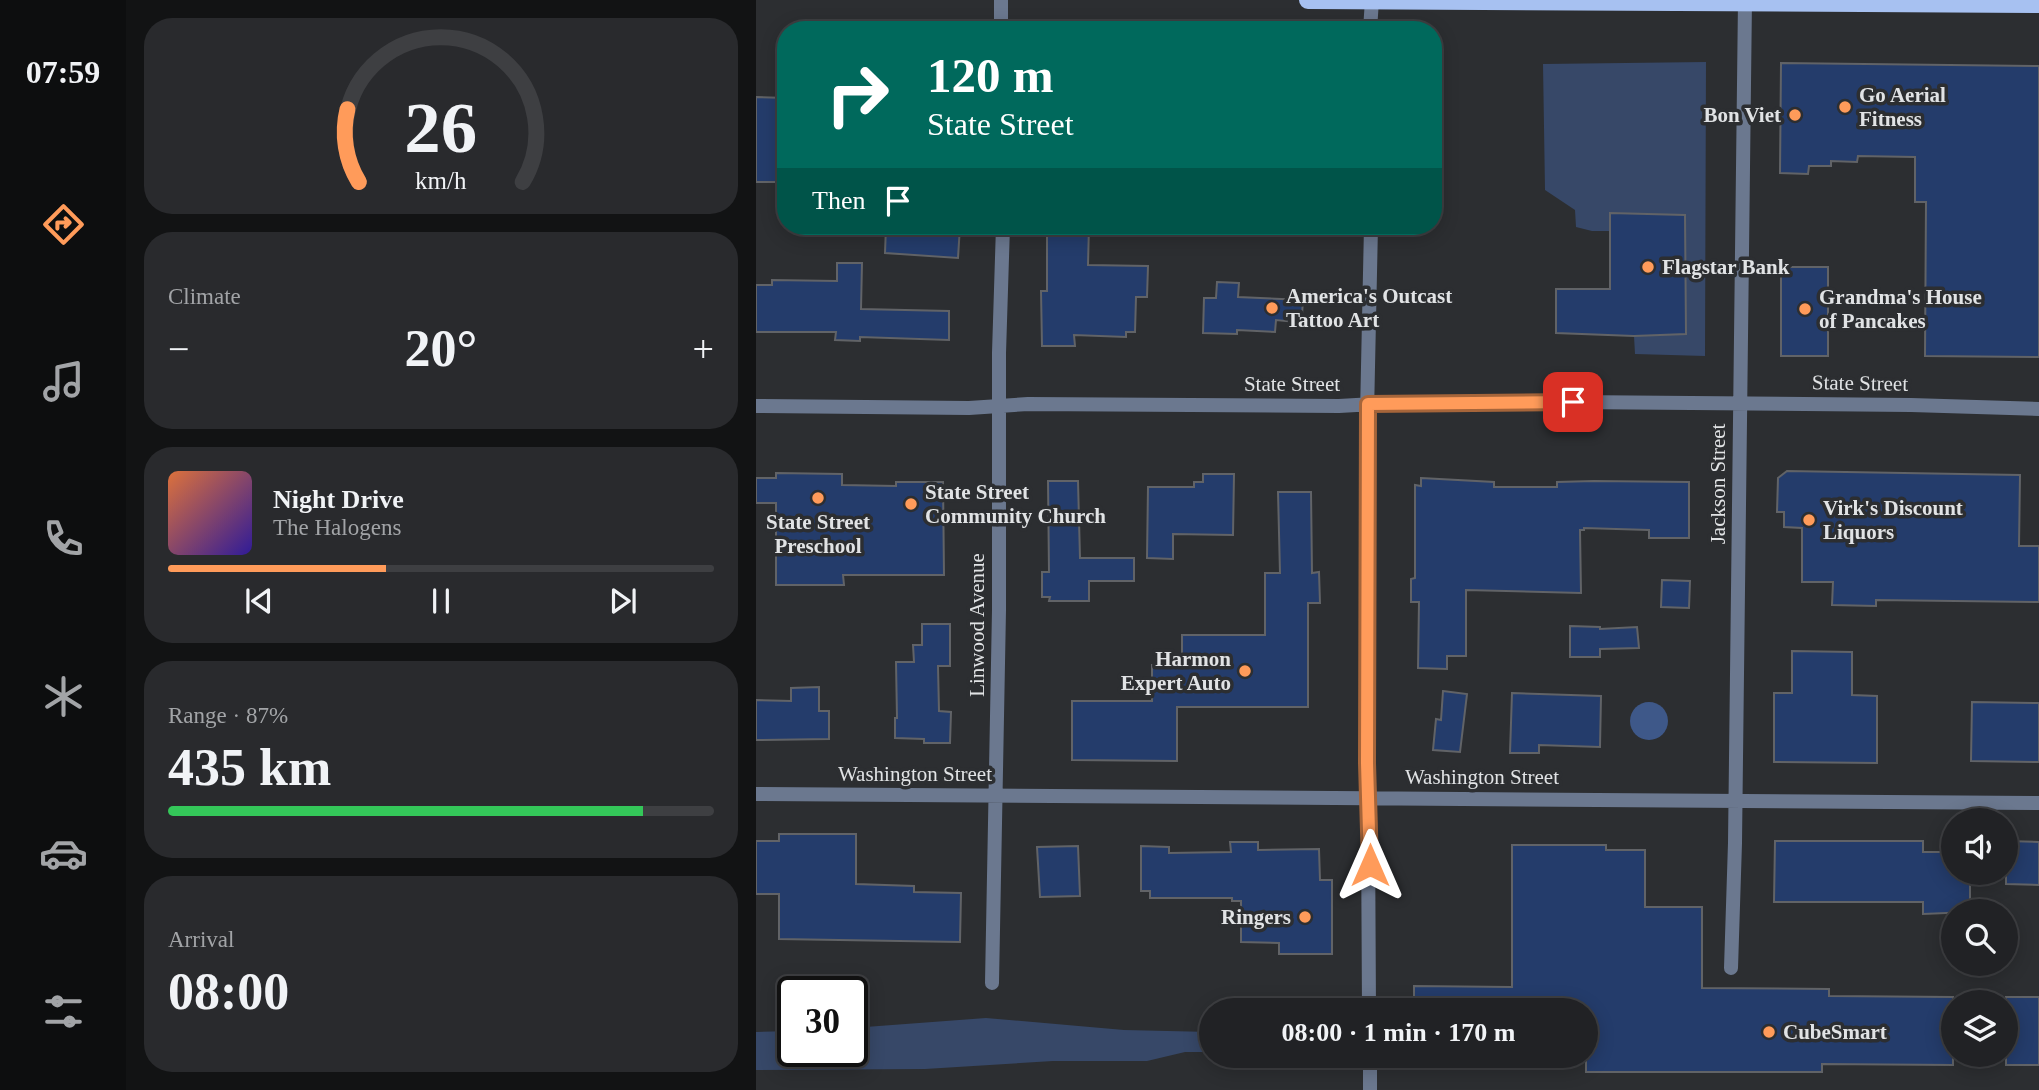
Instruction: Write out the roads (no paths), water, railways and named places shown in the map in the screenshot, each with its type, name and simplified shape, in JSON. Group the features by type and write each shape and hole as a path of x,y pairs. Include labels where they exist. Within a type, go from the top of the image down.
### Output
{"main road":[{"path":"1308,0 2039,4"}],"street":[{"path":"1001,0 1001,21"},
{"path":"1370,21 1371,0"},
{"name":"Jackson Street","path":"1731,968 1745,1"},
{"name":"Linwood Avenue","path":"992,983 1003,235"},
{"path":"1369,998 1368,404 1371,235"},
{"name":"State Street","path":"756,406 969,408 1739,404 2039,409"},
{"name":"Washington Street","path":"756,794 2039,803"},
{"path":"1370,1068 1370,1090"}],"place":[{"name":"Go Aerial Fitness","path":"1845,107"},
{"name":"Bon Viet","path":"1795,115"},
{"name":"Flagstar Bank","path":"1648,267"},
{"name":"America's Outcast Tattoo Art","path":"1272,308"},
{"name":"Grandma's House of Pancakes","path":"1805,309"},
{"name":"State Street Preschool","path":"818,498"},
{"name":"State Street Community Church","path":"911,504"},
{"name":"Virk's Discount Liquors","path":"1809,520"},
{"name":"Harmon Expert Auto","path":"1245,671"},
{"name":"Ringers","path":"1305,917"},
{"name":"CubeSmart","path":"1769,1032"}]}
